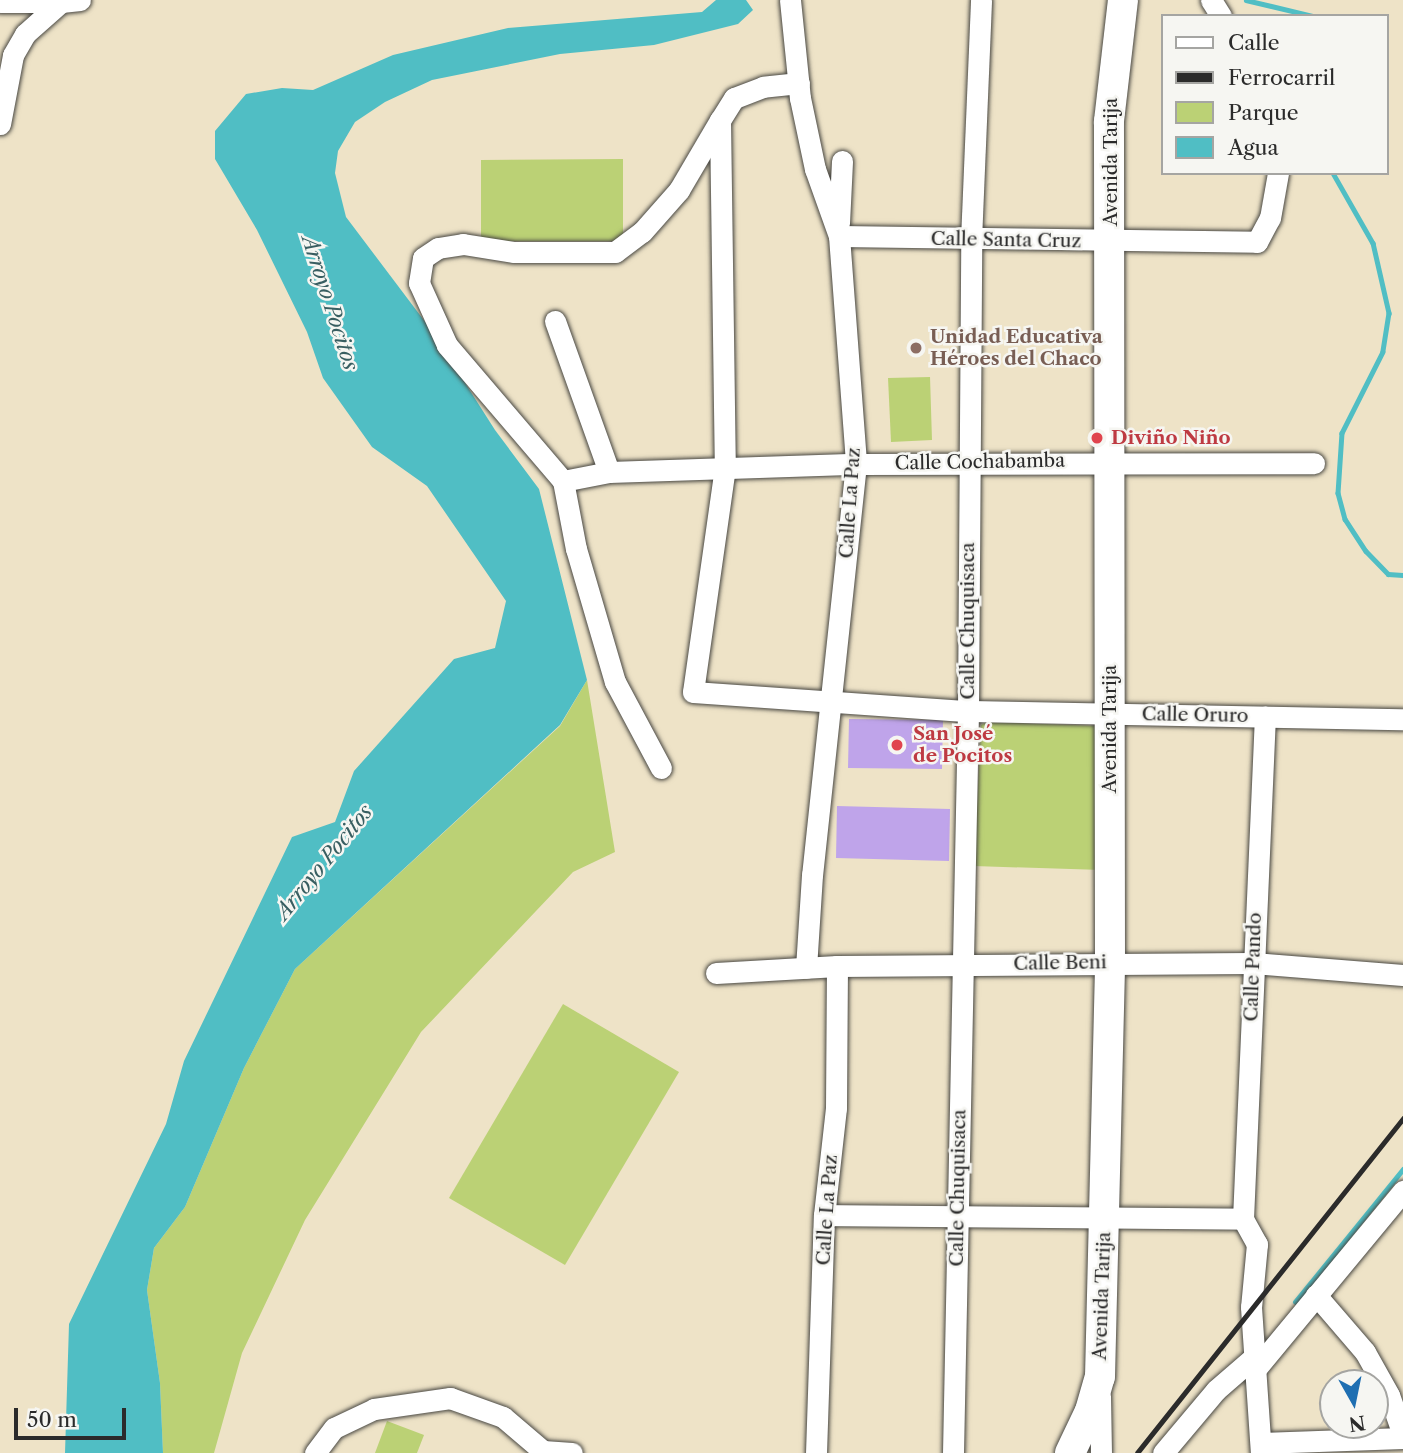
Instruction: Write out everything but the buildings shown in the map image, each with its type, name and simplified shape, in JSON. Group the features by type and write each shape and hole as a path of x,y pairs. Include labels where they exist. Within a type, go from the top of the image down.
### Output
{"highway":[{"name":"Avenida Tarija","path":"1070,1453 1090,1410 1100,1377 1110,963 1109,714 1113,460 1109,121 1123,0"}],"street":[{"name":"Calle La Paz","path":"790,0 799,83 815,169 839,236 856,464 812,875 806,968"},
{"name":"Calle Chuquisaca","path":"953,1453 968,711 971,240 981,0"},
{"path":"0,2 71,1"},
{"path":"0,124 13,55 25,34 71,1"},
{"path":"662,768 615,682 576,549 563,481 447,345 419,283 423,258 438,248 463,244 514,252 615,252 642,232 679,190 734,98 763,87 799,83"},
{"path":"720,120 725,467"},
{"path":"839,236 842,161"},
{"name":"Calle Santa Cruz","path":"839,236 1112,243 1257,242 1270,218 1278,175"},
{"path":"555,321 609,472"},
{"name":"Calle Cochabamba","path":"563,481 609,472 725,467 1113,460 1314,463"},
{"name":"Calle Oruro","path":"725,467 693,692 832,704 968,711 1403,719"},
{"name":"Calle Pando","path":"1243,1219 1265,716"},
{"name":"Calle Beni","path":"716,973 837,966 1253,963 1403,975"},
{"name":"Calle La Paz","path":"816,1453 824,1215 836,1108 837,966"},
{"path":"1163,1453 1216,1390 1253,1365 1403,1191"},
{"path":"824,1215 1243,1219 1257,1244 1253,1365 1261,1448 1403,1436 1389,1395 1365,1352 1316,1295"},
{"path":"1100,1377 1101,1453"},
{"path":"315,1453 334,1428 374,1409 450,1398 503,1417 542,1452 572,1453"}],"green space":[{"path":"623,159 623,241 481,241 481,160"},
{"path":"930,377 932,440 891,442 888,378"},
{"path":"587,680 615,852 573,872 421,1032 305,1220 242,1353 214,1453 163,1453 160,1383 147,1290 154,1248 185,1207 244,1068 295,969 560,726"},
{"path":"987,722 1100,726 1102,870 974,866 981,725"},
{"path":"563,1004 679,1072 565,1265 449,1198"},
{"path":"387,1421 424,1435 417,1453 375,1453"}],"water":[{"name":"Arroyo Pocitos","path":"716,0 746,0 753,10 738,24 654,45 560,54 432,80 385,102 355,122 338,151 335,173 346,217 432,331 495,430 539,489 587,680 560,725 295,969 244,1068 185,1207 154,1248 147,1290 160,1383 163,1453 65,1453 69,1324 166,1124 184,1061 292,837 335,822 354,771 454,659 495,648 506,601 427,486 372,447 323,378 307,332 257,230 215,159 215,131 246,94 282,88 313,90 393,55 508,28 702,12"}],"waterway":[{"path":"1246,0 1305,14"},
{"path":"1334,175 1373,243 1389,313 1383,352 1342,433 1338,493 1345,519 1366,551 1388,574 1403,575"},
{"path":"1295,1302 1403,1169"}],"railway":[{"path":"1137,1453 1403,1118"}],"place":[{"name":"Unidad Educativa Héroes del Chaco","path":"916,348"},
{"name":"Diviño Niño","path":"1097,438"},
{"name":"San José de Pocitos","path":"897,745"}]}
